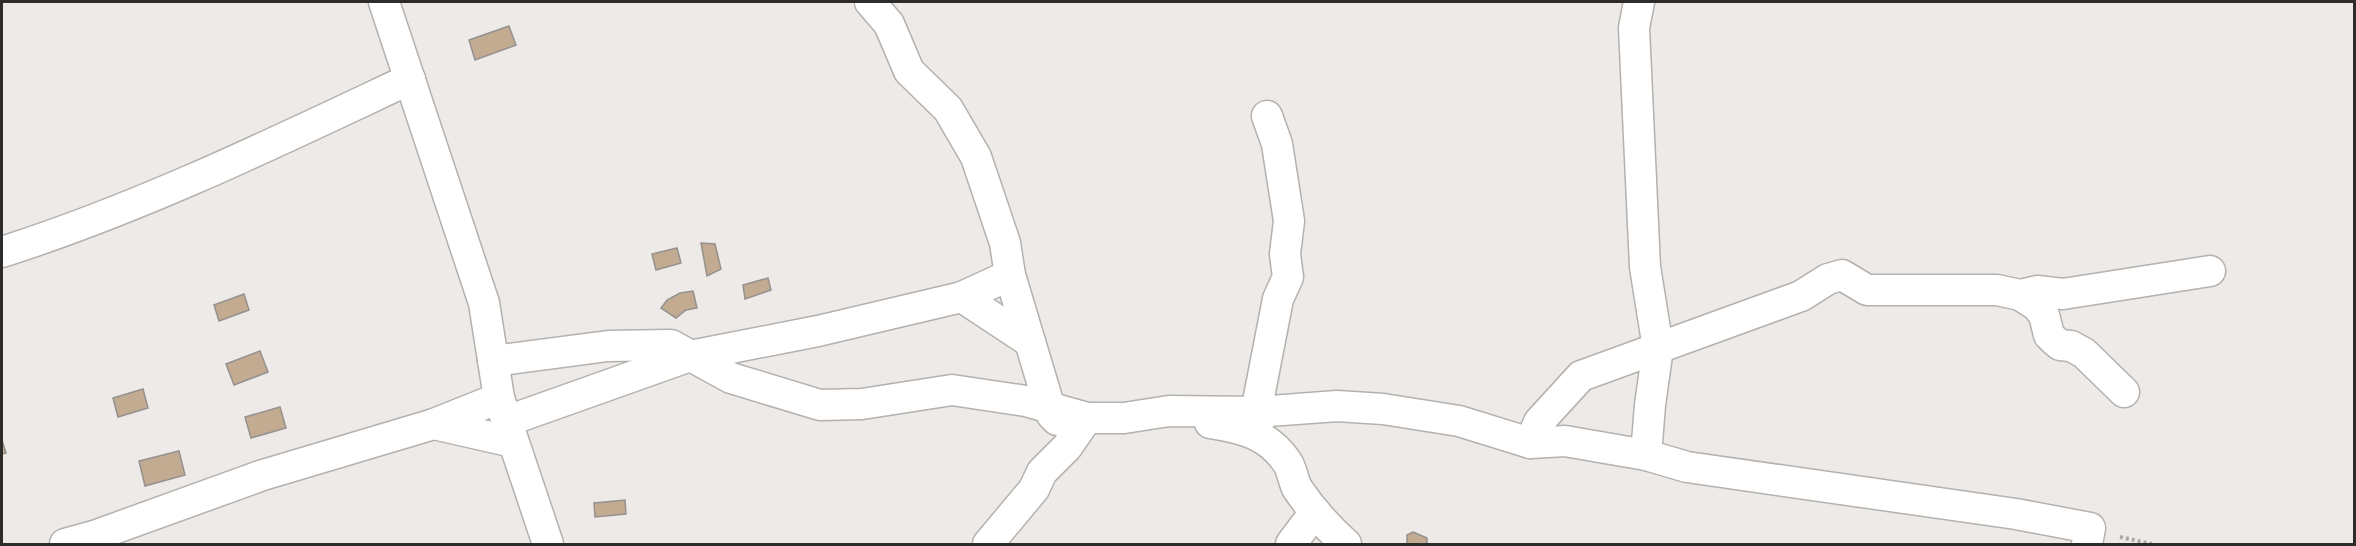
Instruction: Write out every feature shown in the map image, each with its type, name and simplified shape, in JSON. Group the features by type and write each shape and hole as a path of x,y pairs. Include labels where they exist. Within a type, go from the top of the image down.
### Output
{"street":[{"path":"384,2 484,303 493,361 506,420 548,544"},
{"path":"870,2 889,24 909,71 948,109 976,158 1005,243 1010,275 1050,408"},
{"path":"1639,2 1634,28 1645,267 1658,348 1646,455"},
{"path":"2,252 190,182 410,79"},
{"path":"1267,116 1277,144 1289,221 1285,254 1288,277 1278,299 1257,424 1288,464 1296,486 1315,512 1346,544"},
{"path":"2020,296 2037,291 2063,294 2210,272"},
{"path":"65,544 94,536 263,475 434,424 506,420 690,356 818,331 962,297 1010,275"},
{"path":"1530,443 1539,422 1581,376 1801,296 1828,279 1842,275 1867,290 1997,290 2020,296 2037,306 2044,315 2049,335 2054,340 2084,353 2124,392"},
{"path":"962,297 976,304 1030,342"},
{"path":"493,361 608,346 671,345 731,378 820,405 862,404 952,390 1026,401 1050,408 1084,423 1169,411 1257,424 1337,406 1383,409 1459,421 1530,443 1564,441 1646,455 1687,467 2016,514 2090,528 2087,544"},
{"path":"434,424 506,420"},
{"path":"988,544 1034,489 1042,472 1067,447 1084,423"},
{"path":"1291,544 1315,512"}],"building":[{"path":"509,26 516,45 475,60 469,40"},
{"path":"701,243 715,244 721,269 707,276"},
{"path":"677,248 681,263 656,270 652,254"},
{"path":"768,278 771,290 745,299 743,285"},
{"path":"693,291 697,308 686,310 676,318 661,308 667,300 680,293"},
{"path":"244,294 249,310 219,321 214,305"},
{"path":"260,351 268,372 234,385 226,364"},
{"path":"143,389 148,408 118,417 113,398"},
{"path":"280,407 286,428 251,438 245,417"},
{"path":"2,440 6,453 2,454"},
{"path":"179,451 185,475 145,486 139,461"},
{"path":"625,500 626,514 595,517 594,503"},
{"path":"1413,532 1427,538 1427,544 1407,544 1407,535"}]}
